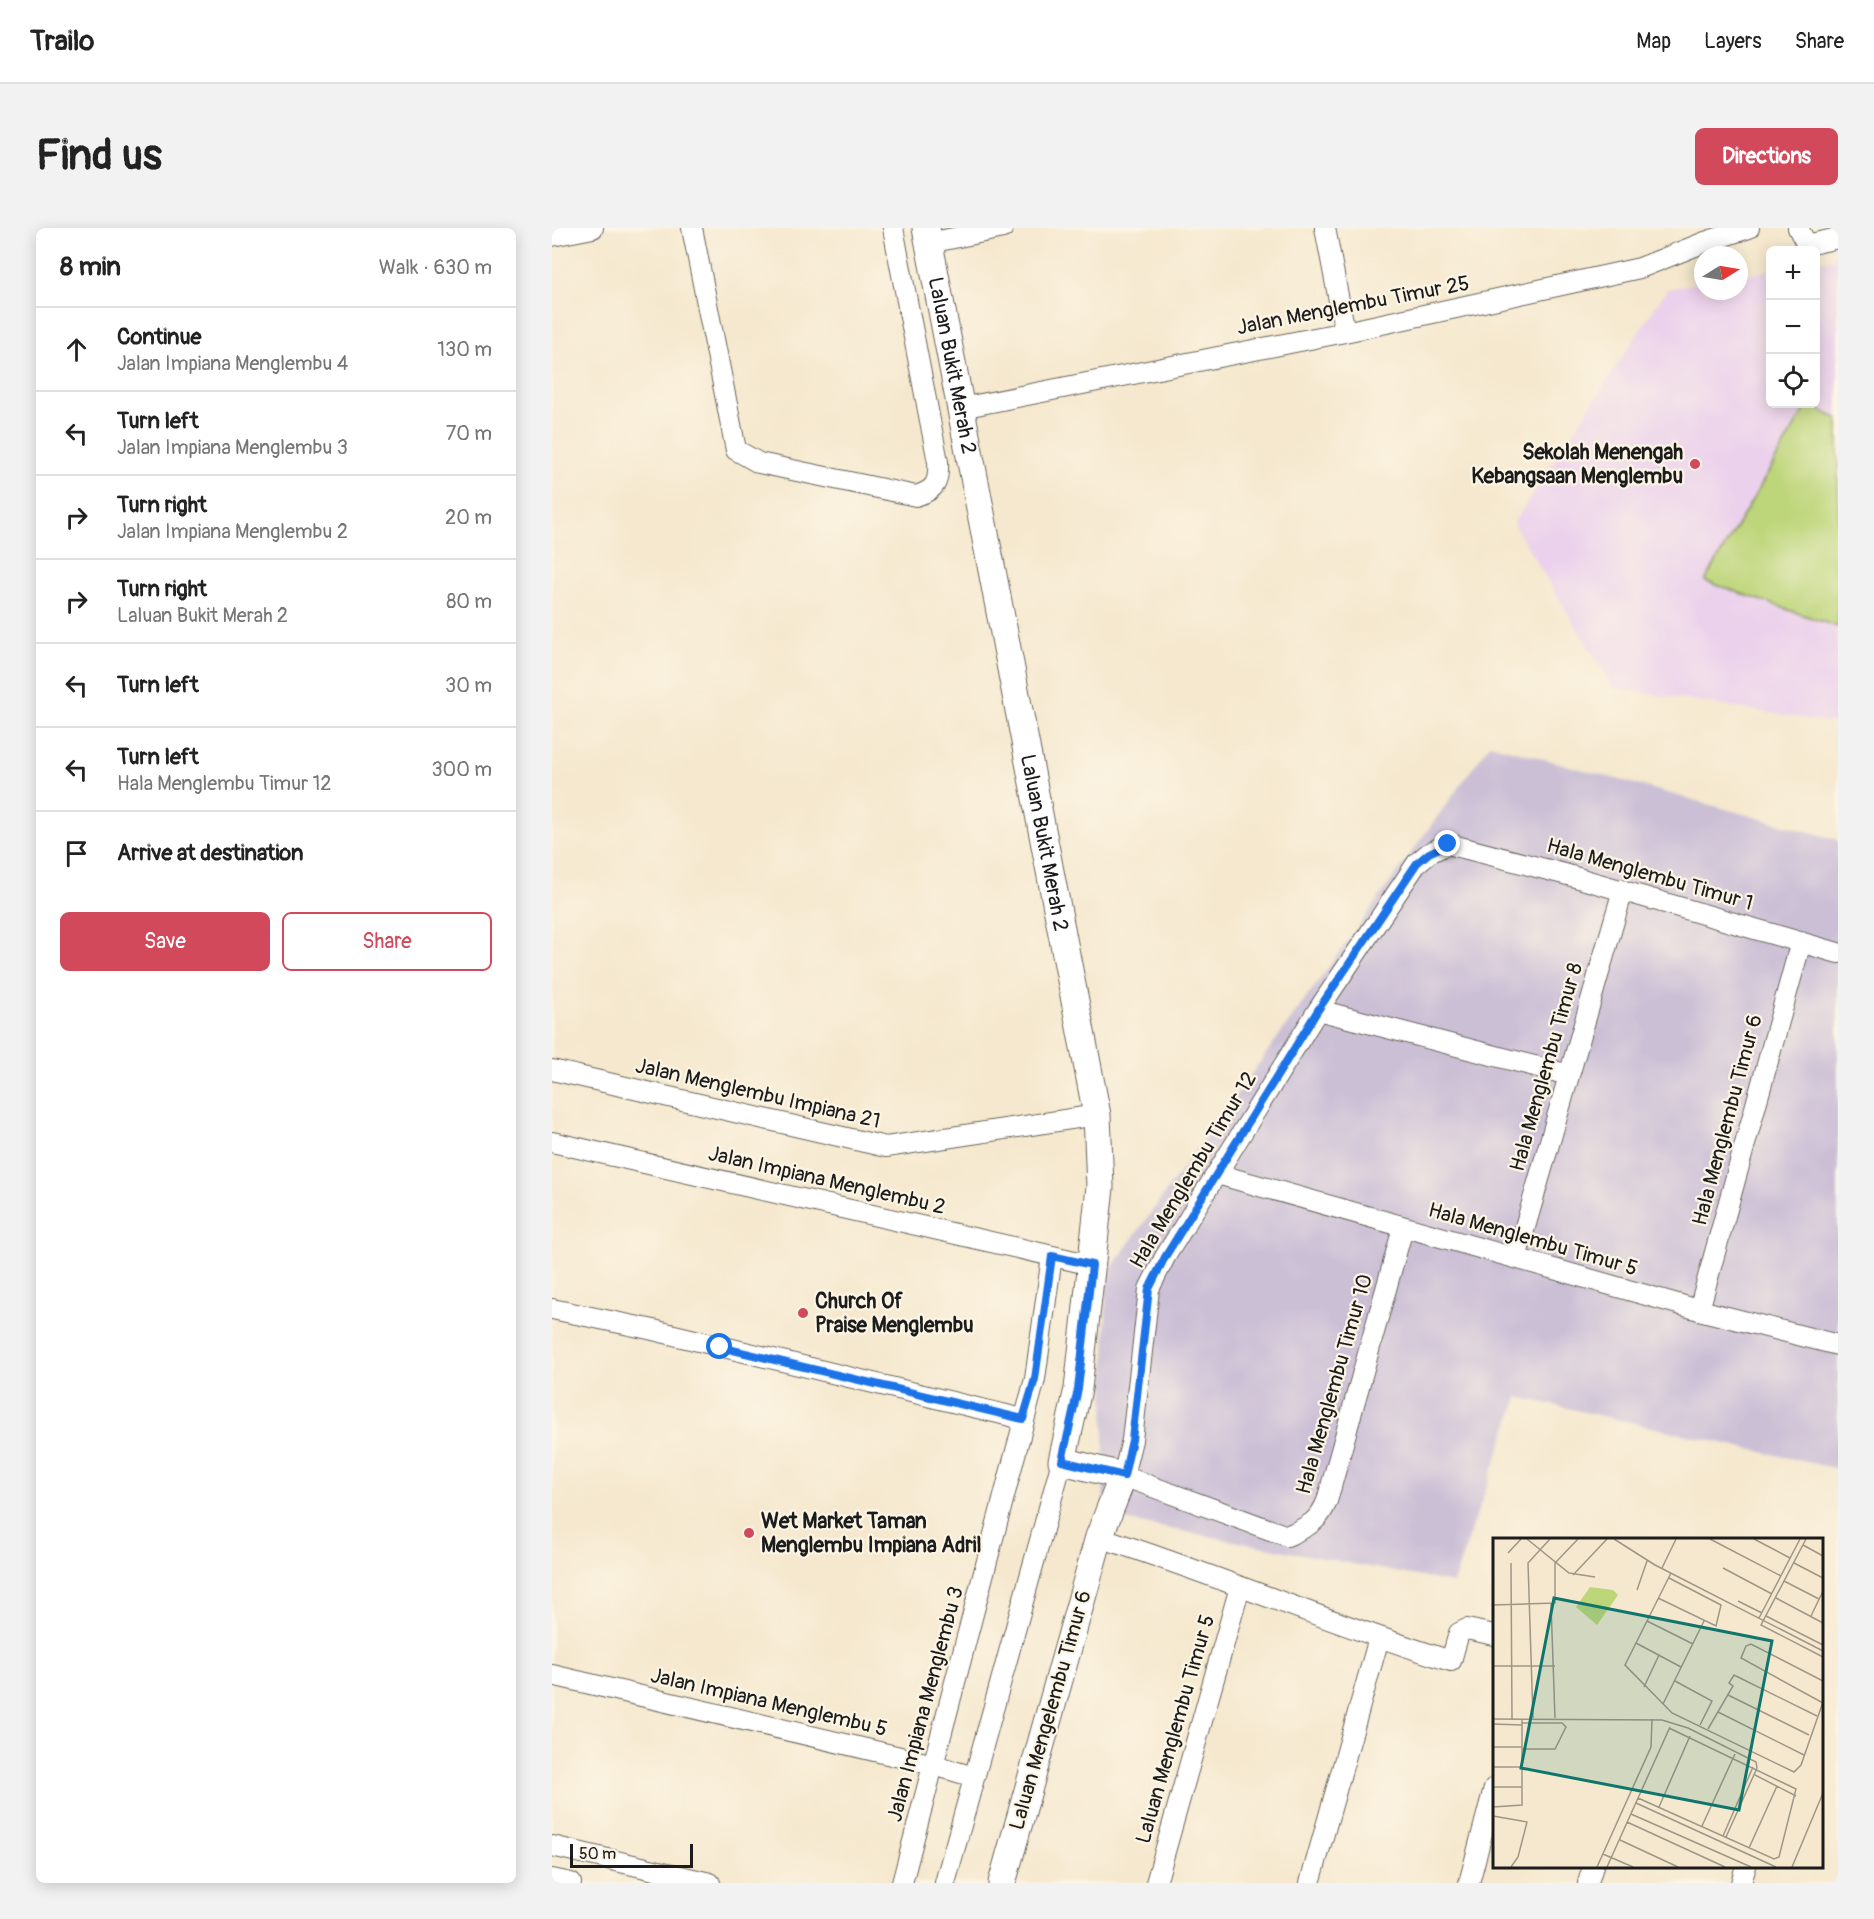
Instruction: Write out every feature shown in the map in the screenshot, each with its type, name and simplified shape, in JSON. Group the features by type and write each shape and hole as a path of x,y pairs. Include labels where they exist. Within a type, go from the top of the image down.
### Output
{"street":[{"path":"556,233 593,228"},
{"name":"Laluan Bukit Merah 2","path":"692,228 736,450 759,464 916,495 929,492 939,473 893,228"},
{"path":"927,236 1003,228"},
{"path":"1325,228 1345,332"},
{"name":"Jalan Menglembu Timur 25","path":"961,408 1345,332 1640,268 1705,242 1749,228"},
{"name":"Laluan Bukit Merah 2","path":"927,236 1097,1115 1100,1187 1078,1389 1062,1461"},
{"path":"1803,236 1838,238"},
{"name":"Hala Menglembu Timur 1","path":"1448,844 1623,890 1838,952"},
{"name":"Hala Menglembu Timur 12","path":"1124,1476 1132,1440 1149,1289 1165,1257 1318,1010 1417,863 1429,853 1448,844"},
{"name":"Hala Menglembu Timur 8","path":"1516,1258 1623,890"},
{"name":"Hala Menglembu Timur 6","path":"1699,1310 1801,942"},
{"path":"1318,1010 1569,1075"},
{"name":"Jalan Menglembu Impiana 21","path":"552,1070 885,1148 1097,1115"},
{"name":"Jalan Impiana Menglembu 2","path":"552,1142 1092,1265"},
{"name":"Hala Menglembu Timur 5","path":"1217,1174 1699,1310 1838,1345"},
{"name":"Hala Menglembu Timur 10","path":"1124,1476 1287,1536 1309,1526 1322,1514 1327,1501 1404,1227"},
{"name":"Jalan Impiana Menglembu 3","path":"902,1883 1035,1379 1052,1256"},
{"path":"552,1309 649,1329 1023,1419"},
{"path":"945,1883 1062,1461 1124,1476"},
{"name":"Laluan Mengelembu Timur 6","path":"1002,1883 1099,1537 1124,1476"},
{"path":"1099,1537 1172,1560 1379,1638 1451,1661 1459,1633 1467,1629 1493,1635"},
{"name":"Laluan Menglembu Timur 5","path":"1156,1883 1240,1587"},
{"path":"1311,1883 1379,1638"},
{"name":"Jalan Impiana Menglembu 5","path":"552,1675 934,1765 974,1777"},
{"path":"1469,1883 1493,1792"},
{"path":"552,1846 710,1883"},
{"path":"1588,1883 1592,1868"},
{"path":"1741,1883 1745,1868"},
{"path":"552,1878 571,1883"}],"shaded area":[{"name":"Sekolah Menengah Kebangsaan Menglembu","path":"1838,258 1838,724 1614,688 1513,524 1667,289 1694,284 1694,300 1748,300 1748,274 1766,271 1766,408 1820,408 1820,261"},
{"path":"1490,744 1838,840 1838,1469 1518,1397 1453,1583 1103,1516 1106,1275"}],"green space":[{"path":"1806,408 1816,408 1838,419 1838,627 1705,581"}],"place":[{"name":"Sekolah Menengah Kebangsaan Menglembu","path":"1695,464"},
{"name":"Church Of Praise Menglembu","path":"803,1313"},
{"name":"Wet Market Taman Menglembu Impiana Adril","path":"749,1533"}],"route":[{"path":"720,1347 1023,1419 1035,1379 1052,1256 1092,1265 1078,1389 1062,1461 1124,1476 1132,1440 1149,1289 1165,1257 1318,1010 1417,863 1429,853 1448,844"}]}
